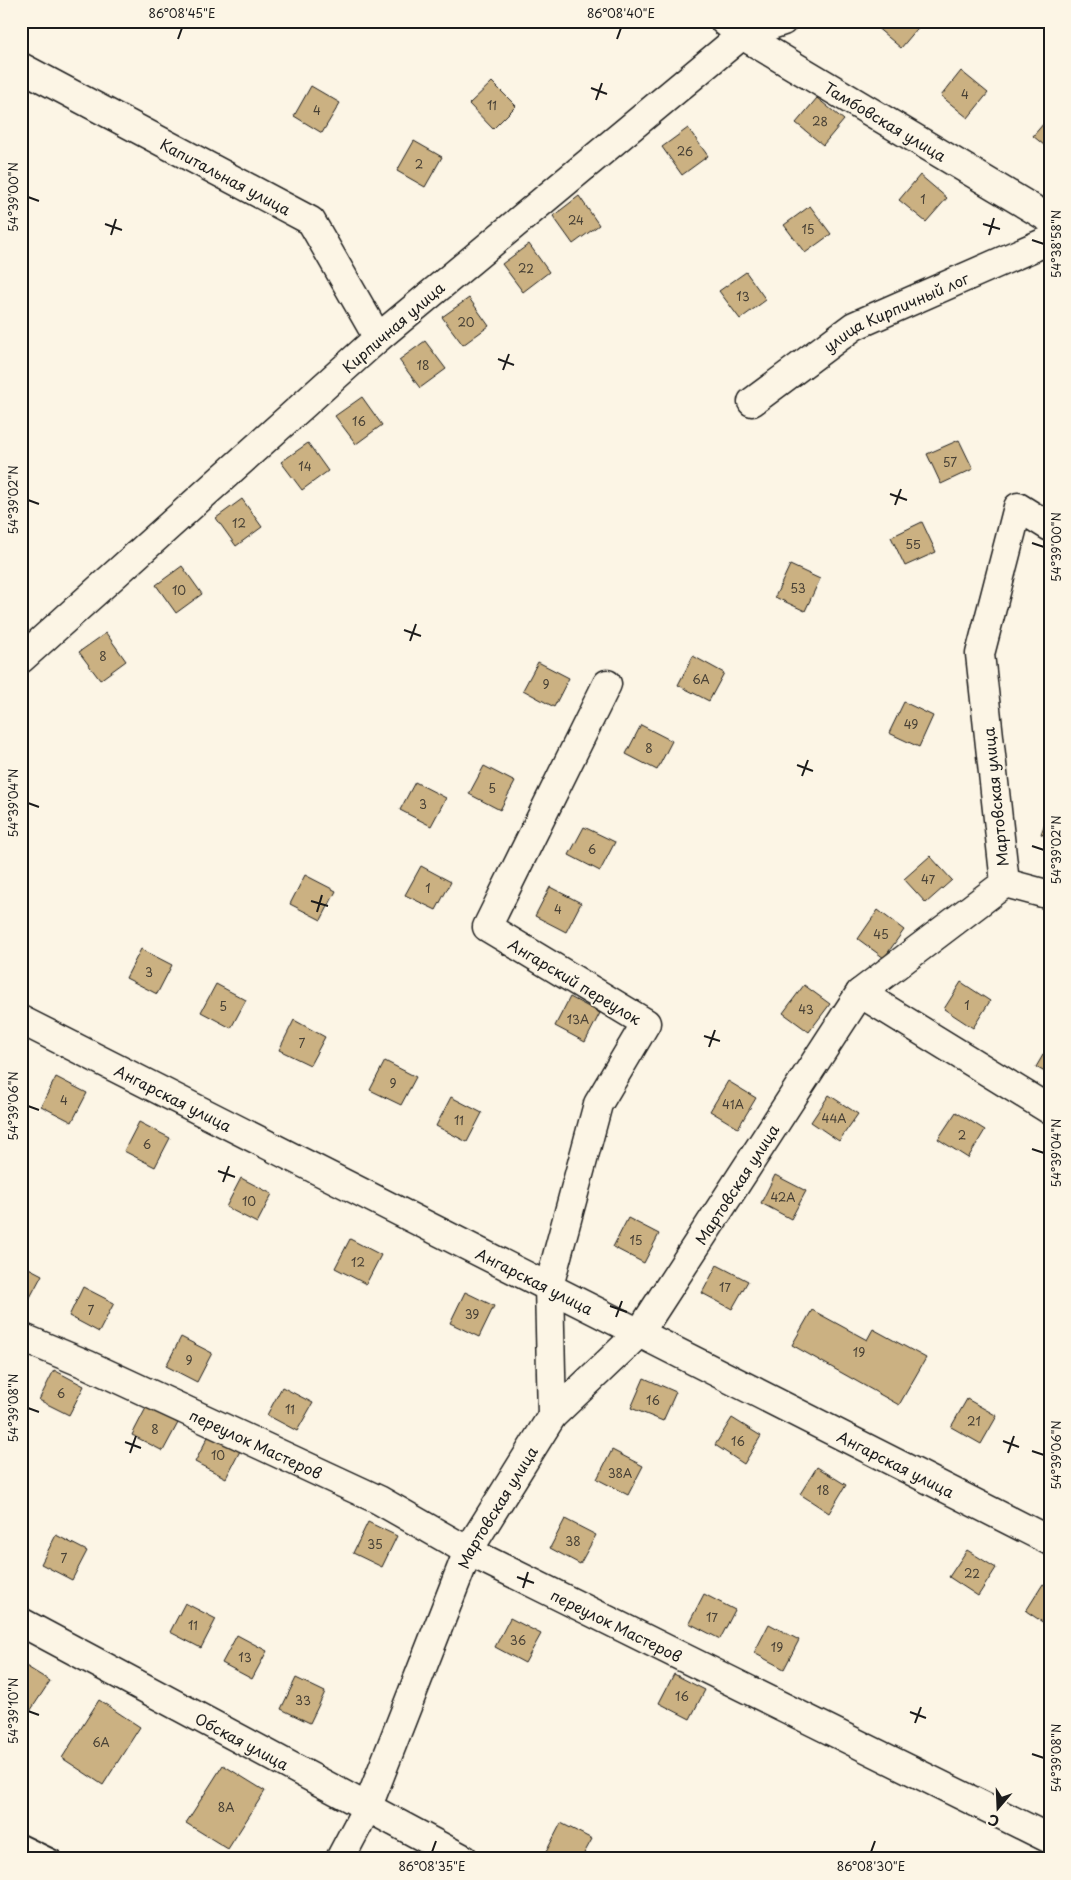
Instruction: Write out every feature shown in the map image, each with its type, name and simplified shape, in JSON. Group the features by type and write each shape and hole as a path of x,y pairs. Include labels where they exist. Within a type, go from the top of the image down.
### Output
{"street":[{"name":"Кирпичная улица","path":"21,659 378,338 733,28 783,21"},
{"name":"Тамбовская улица","path":"733,28 1050,219"},
{"name":"Капитальная улица","path":"21,68 311,221 378,338"},
{"name":"улица Кирпичный лог","path":"752,402 854,326 1050,240"},
{"name":"Мартовская улица","path":"340,1859 368,1806 468,1551 552,1416 640,1332 860,994 1004,883 980,654 1018,508 1050,527"},
{"name":"Ангарский переулок","path":"552,1416 549,1286 598,1104 646,1023 487,927 607,684"},
{"path":"1004,883 1050,895"},
{"path":"860,994 1050,1110"},
{"name":"Ангарская улица","path":"21,1020 1050,1541"},
{"name":"переулок Мастеров","path":"21,1337 97,1369 379,1500 468,1551 1050,1839"},
{"name":"Обская улица","path":"21,1622 464,1859"}],"lane":[{"path":"21,1843 54,1859"}],"building":[{"path":"878,21 920,21 922,23 901,48 875,26"},
{"path":"961,71 988,93 968,118 941,96"},
{"path":"492,82 516,106 493,129 469,104"},
{"path":"311,86 340,103 322,133 294,116"},
{"path":"817,98 844,120 823,145 796,123"},
{"path":"1050,116 1050,150 1033,136"},
{"path":"688,128 708,156 682,175 662,147"},
{"path":"414,141 442,157 425,187 397,171"},
{"path":"920,175 947,198 926,222 899,200"},
{"path":"579,196 599,225 573,244 553,216"},
{"path":"810,206 831,234 805,253 784,225"},
{"path":"529,244 549,272 523,292 502,264"},
{"path":"746,272 766,300 740,319 719,291"},
{"path":"469,298 489,326 463,345 442,317"},
{"path":"425,341 446,369 420,388 399,360"},
{"path":"362,397 382,425 356,444 335,416"},
{"path":"959,440 973,469 941,484 927,454"},
{"path":"308,443 328,471 302,490 281,462"},
{"path":"242,499 262,527 236,546 216,518"},
{"path":"922,522 936,552 905,566 891,537"},
{"path":"790,565 820,579 805,611 775,597"},
{"path":"182,566 202,594 176,613 156,585"},
{"path":"106,633 126,661 100,680 79,652"},
{"path":"693,656 724,673 709,701 678,685"},
{"path":"538,662 569,678 554,707 523,690"},
{"path":"904,702 933,716 919,747 889,733"},
{"path":"641,725 672,741 657,770 626,754"},
{"path":"484,766 515,782 500,810 469,794"},
{"path":"415,782 446,798 431,826 400,810"},
{"path":"1050,809 1050,838 1041,834"},
{"path":"584,827 615,842 600,871 569,855"},
{"path":"930,856 952,880 926,903 904,879"},
{"path":"421,866 451,882 436,910 405,895"},
{"path":"305,875 336,891 321,920 290,904"},
{"path":"550,887 581,903 566,932 535,916"},
{"path":"878,910 904,930 884,958 858,939"},
{"path":"141,949 172,965 157,994 126,978"},
{"path":"961,982 990,1001 973,1028 944,1009"},
{"path":"216,984 246,1000 231,1028 201,1012"},
{"path":"804,985 830,1004 809,1032 783,1013"},
{"path":"570,997 600,1013 585,1042 555,1026"},
{"path":"294,1020 325,1037 310,1065 279,1050"},
{"path":"1050,1043 1050,1075 1036,1067"},
{"path":"385,1061 416,1077 401,1105 370,1090"},
{"path":"56,1077 87,1093 72,1122 41,1106"},
{"path":"728,1081 756,1098 738,1128 710,1111"},
{"path":"829,1095 858,1114 839,1141 811,1122"},
{"path":"451,1097 482,1113 467,1142 436,1126"},
{"path":"956,1112 985,1130 968,1158 938,1139"},
{"path":"139,1122 170,1138 155,1167 124,1151"},
{"path":"775,1175 806,1191 791,1219 761,1203"},
{"path":"241,1178 272,1194 257,1223 226,1207"},
{"path":"628,1218 659,1234 644,1263 613,1247"},
{"path":"350,1239 381,1255 366,1284 335,1268"},
{"path":"21,1264 42,1275 27,1303 21,1300"},
{"path":"717,1265 748,1281 732,1309 702,1293"},
{"path":"83,1287 114,1303 99,1332 69,1316"},
{"path":"465,1292 494,1306 479,1337 450,1323"},
{"path":"812,1310 867,1340 873,1329 926,1358 899,1405 792,1345"},
{"path":"181,1337 212,1353 197,1382 166,1366"},
{"path":"54,1370 84,1386 69,1415 39,1400"},
{"path":"644,1378 676,1392 663,1421 631,1408"},
{"path":"282,1387 313,1403 297,1431 267,1415"},
{"path":"967,1399 997,1416 981,1444 951,1427"},
{"path":"147,1406 178,1423 163,1451 132,1435"},
{"path":"732,1418 761,1436 744,1464 715,1445"},
{"path":"210,1433 241,1449 226,1478 195,1462"},
{"path":"612,1450 643,1466 628,1495 597,1479"},
{"path":"817,1467 846,1485 829,1513 800,1494"},
{"path":"565,1519 596,1535 580,1564 550,1548"},
{"path":"368,1522 397,1536 382,1567 353,1553"},
{"path":"56,1535 87,1551 72,1580 41,1564"},
{"path":"967,1550 996,1568 978,1596 949,1577"},
{"path":"1043,1584 1050,1588 1050,1627 1026,1611"},
{"path":"704,1594 735,1610 720,1639 689,1623"},
{"path":"185,1603 216,1619 201,1648 170,1632"},
{"path":"510,1618 541,1634 525,1663 495,1647"},
{"path":"769,1624 799,1640 784,1669 754,1653"},
{"path":"237,1635 267,1651 252,1679 222,1663"},
{"path":"21,1663 50,1681 21,1725"},
{"path":"674,1674 705,1690 690,1719 659,1703"},
{"path":"296,1678 325,1692 310,1723 281,1709"},
{"path":"99,1700 140,1727 103,1785 62,1758"},
{"path":"223,1765 265,1791 228,1849 186,1823"},
{"path":"561,1823 592,1839 581,1859 559,1859 546,1852"}]}
